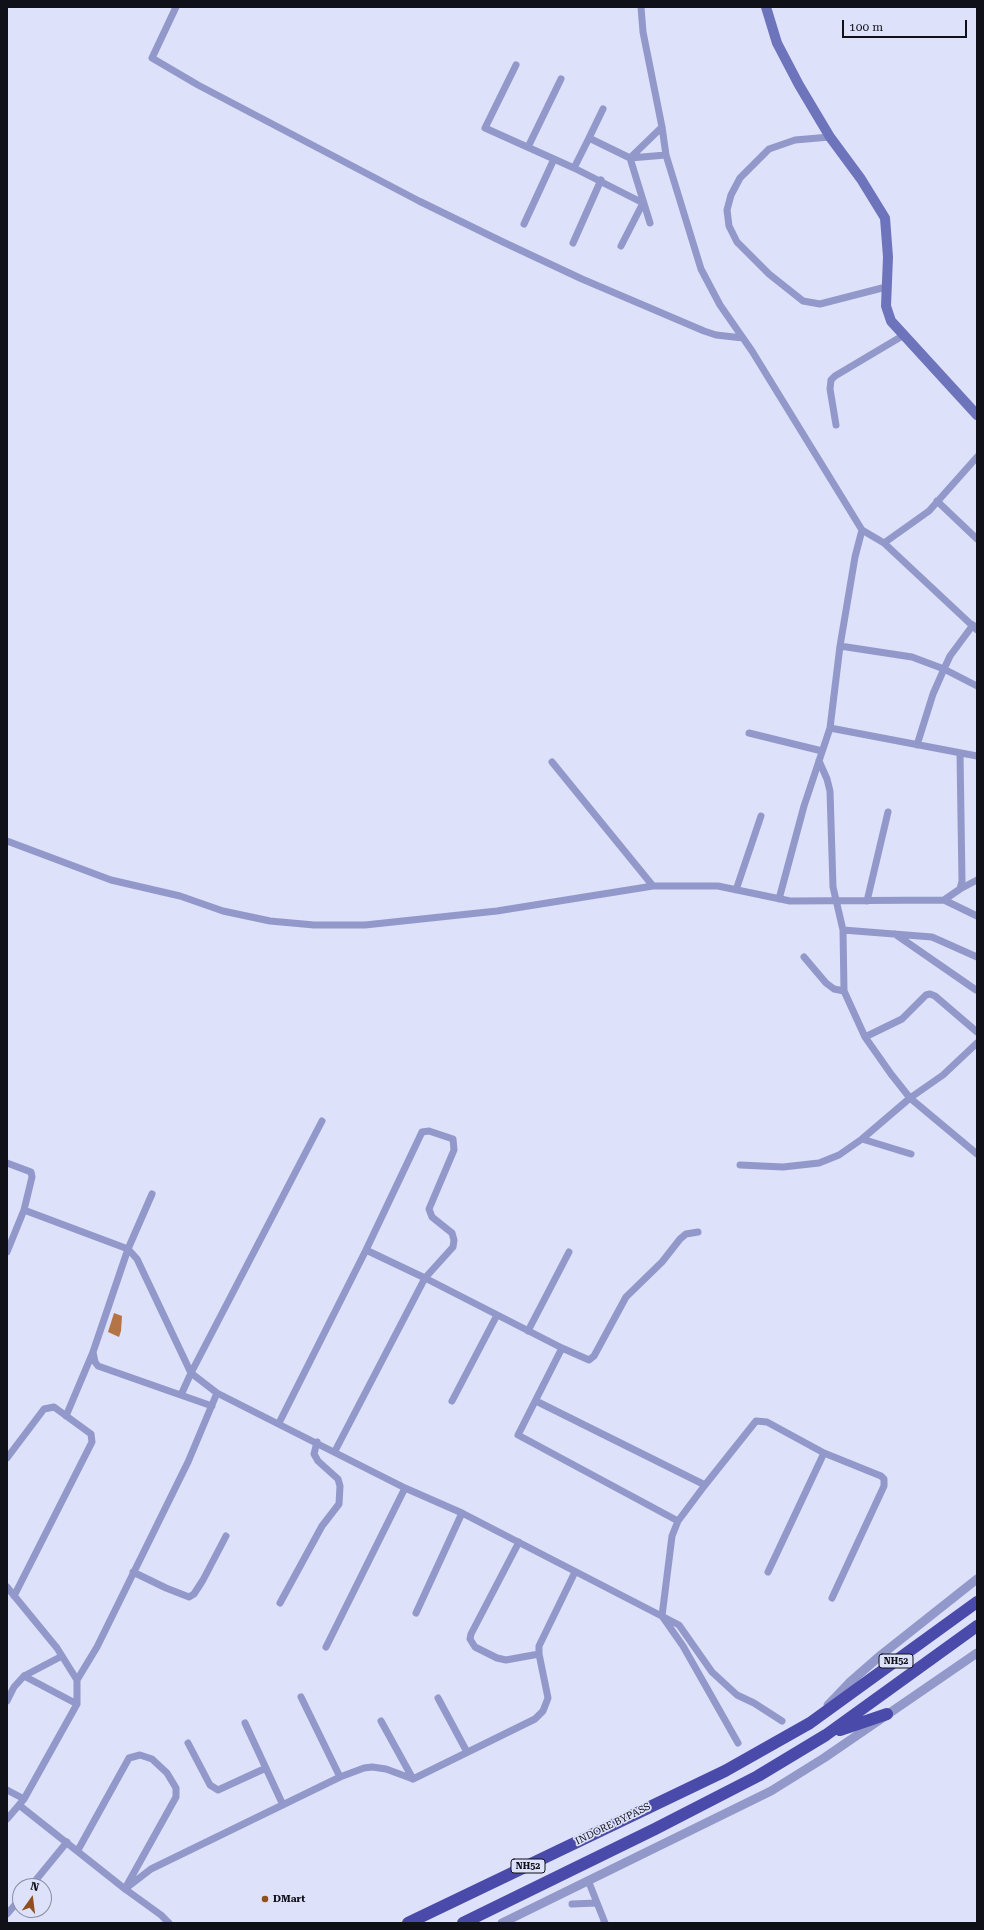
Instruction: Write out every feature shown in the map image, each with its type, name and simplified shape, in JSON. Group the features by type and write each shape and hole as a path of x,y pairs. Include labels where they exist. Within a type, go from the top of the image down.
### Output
{"highway":[{"name":"NH52","path":"815,1720 977,1602"},
{"name":"NH52","path":"463,1923 655,1829 758,1776 826,1735 977,1626"},
{"path":"826,1735 887,1714"},
{"name":"INDORE BYPASS","path":"408,1923 725,1770 815,1720"}],"main road":[{"path":"766,7 777,43 799,86 830,137 861,179 885,218 888,257 886,306 891,321 977,415"}],"street":[{"path":"176,7 152,58 191,81 412,198 503,242 704,331 716,335 743,338"},
{"path":"641,7 643,32 662,127 666,155 701,269 720,305 783,400 862,530 884,543 975,628 950,656 933,694 917,746"},
{"path":"516,65 485,128 601,180 643,203"},
{"path":"528,147 561,79"},
{"path":"574,168 603,109"},
{"path":"630,158 662,127"},
{"path":"830,137 795,140 769,149 740,178 731,195 727,210 729,226 737,242 769,274 803,301 820,304 886,287"},
{"path":"589,138 630,158 666,155"},
{"path":"630,158 650,223"},
{"path":"524,224 554,159"},
{"path":"573,243 601,180"},
{"path":"621,246 643,203"},
{"path":"836,425 830,389 831,380 835,376 904,335"},
{"path":"884,543 924,515 977,457"},
{"path":"937,501 977,539"},
{"path":"779,899 830,728 840,646 855,557 862,530"},
{"path":"840,646 902,654 944,669 977,686"},
{"path":"830,728 917,746 977,756"},
{"path":"749,733 822,751"},
{"path":"960,753 963,870 960,889"},
{"path":"819,761 830,791 833,887 843,930 844,991 865,1037 910,1098 977,1154"},
{"path":"552,762 653,886"},
{"path":"867,901 888,812"},
{"path":"736,890 761,816"},
{"path":"7,841 112,880 180,896 223,911 270,921 314,925 365,925 497,911 653,886 718,886 779,899 836,902 944,900 977,916"},
{"path":"944,900 977,880"},
{"path":"843,930 932,937 977,957"},
{"path":"895,934 976,990"},
{"path":"804,957 826,983 834,989 844,991"},
{"path":"865,1037 902,1019 926,995 930,994 935,996 977,1032"},
{"path":"740,1165 783,1167 819,1163 839,1155 862,1139 910,1098 943,1075 977,1043"},
{"path":"181,1395 322,1121"},
{"path":"279,1423 366,1250 420,1135 424,1131 429,1131 453,1139 454,1150 429,1209 432,1217 452,1233 454,1240 453,1247 426,1278 335,1451"},
{"path":"862,1139 911,1154"},
{"path":"7,1163 31,1172 32,1177 24,1210 7,1252"},
{"path":"66,1416 93,1352 128,1249 152,1194"},
{"path":"24,1210 128,1249 137,1258 191,1373 217,1393 335,1451 405,1488 462,1513 679,1625 712,1672 737,1696 754,1703 782,1721"},
{"path":"366,1250 426,1278 562,1348 590,1360 594,1356 626,1297 662,1262 680,1239 686,1234 698,1232"},
{"path":"528,1331 569,1252"},
{"path":"452,1401 497,1315"},
{"path":"562,1348 518,1435 678,1521"},
{"path":"93,1352 95,1362 98,1366 212,1406"},
{"path":"77,1680 93,1655 188,1462 217,1393"},
{"path":"536,1401 705,1486"},
{"path":"7,1458 44,1410 54,1407 91,1434 92,1442 14,1596"},
{"path":"738,1743 683,1646 662,1616 672,1536 678,1521 756,1421 767,1422 824,1453 881,1476 884,1483 832,1598"},
{"path":"280,1603 322,1526 339,1504 340,1486 338,1479 318,1461 314,1454 317,1442"},
{"path":"768,1572 824,1453"},
{"path":"326,1647 405,1488"},
{"path":"416,1613 462,1513"},
{"path":"133,1572 166,1588 189,1596 194,1594 203,1580 226,1536"},
{"path":"519,1542 471,1634 470,1639 475,1647 497,1658 506,1660 539,1654"},
{"path":"125,1889 151,1869 340,1777 364,1768 372,1767 386,1769 412,1779 535,1719 544,1711 548,1698 539,1654 542,1637 575,1572"},
{"path":"815,1720 849,1683 865,1669 931,1614 977,1579"},
{"path":"7,1587 49,1637 77,1680 77,1704 24,1799 7,1819"},
{"path":"502,1923 771,1791 824,1758 977,1653"},
{"path":"7,1701 14,1687 24,1676 62,1656"},
{"path":"24,1676 77,1704"},
{"path":"301,1696 340,1777"},
{"path":"438,1698 467,1752"},
{"path":"381,1722 412,1779"},
{"path":"244,1723 283,1806"},
{"path":"188,1743 210,1786 218,1790 239,1782 266,1768"},
{"path":"78,1850 129,1758 140,1755 152,1758 167,1773 176,1788 176,1797 125,1889"},
{"path":"7,1790 24,1799"},
{"path":"19,1805 78,1850 125,1889 161,1915 169,1923"},
{"path":"38,1878 67,1842"},
{"path":"588,1880 603,1922"},
{"path":"572,1904 596,1903"}],"shaded area":[{"path":"114,1313 122,1316 119,1337 108,1332"}],"place":[{"name":"DMart","path":"265,1899"}]}
